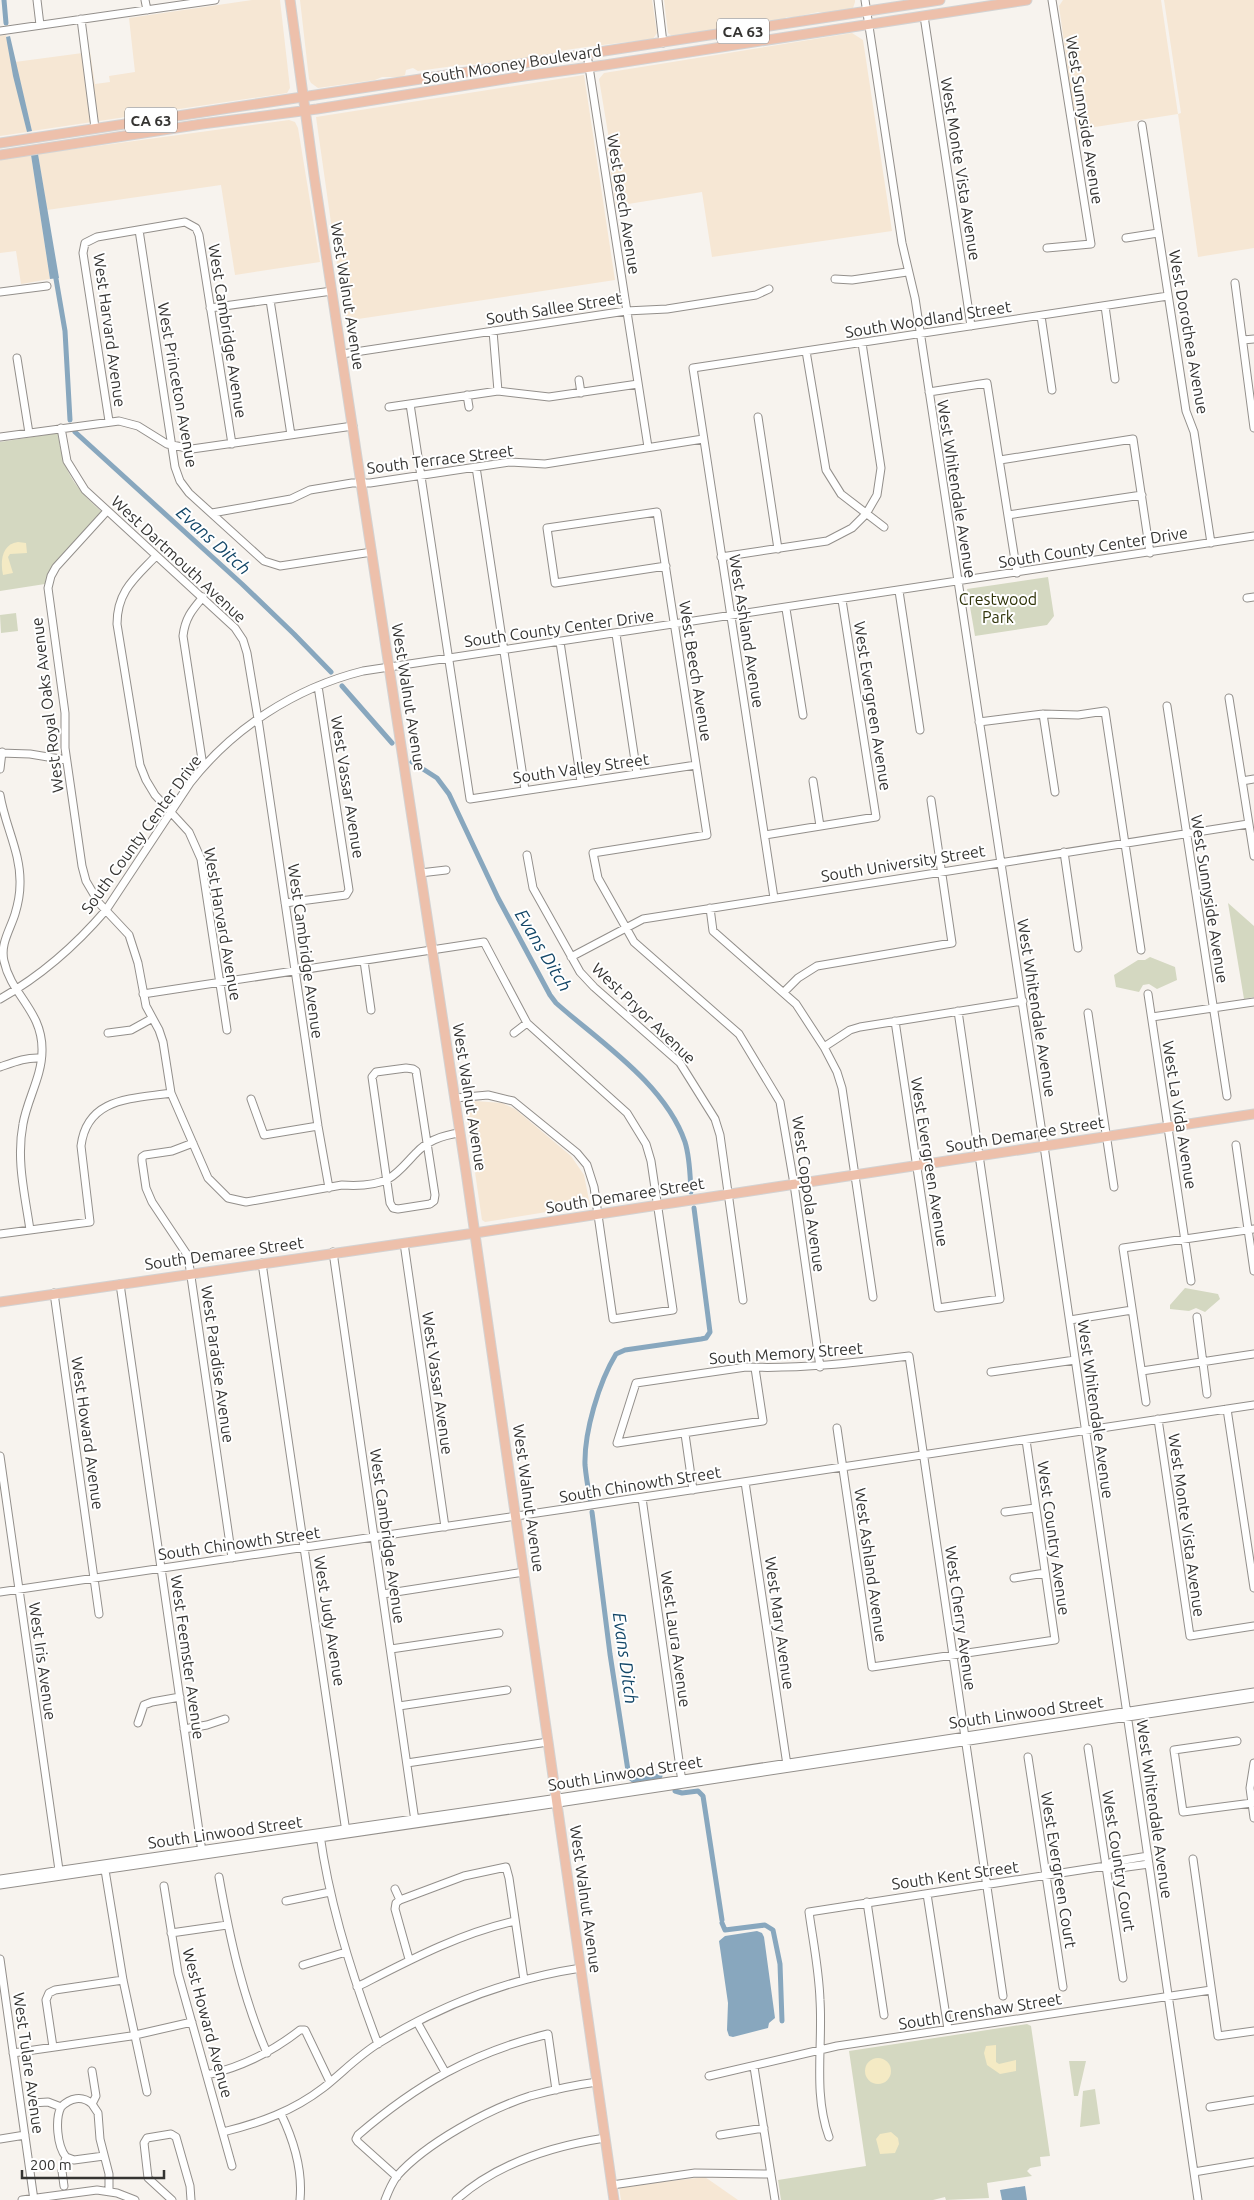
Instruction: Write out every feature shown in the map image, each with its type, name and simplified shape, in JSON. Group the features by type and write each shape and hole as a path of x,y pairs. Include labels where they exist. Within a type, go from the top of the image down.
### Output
{"main road":[{"name":"West Walnut Avenue","path":"290,0 304,111 475,1233 614,2200"},
{"name":"South Mooney Boulevard","path":"0,143 940,0"},
{"name":"South Mooney Boulevard","path":"4,154 304,111 1027,0"},
{"path":"100,140 105,132 155,124 178,116"},
{"path":"4,154 51,141 90,136 95,133 95,128"},
{"name":"South Demaree Street","path":"0,1302 333,1252 475,1233 1254,1114"}],"street":[{"path":"37,0 40,25"},
{"path":"145,0 146,10"},
{"path":"0,31 215,0"},
{"path":"658,0 663,43"},
{"name":"West Whitendale Avenue","path":"865,0 907,272 915,298 1023,1001 1198,2200"},
{"name":"West Sunnyside Avenue","path":"1047,248 1091,244 1052,0"},
{"name":"West Monte Vista Avenue","path":"924,16 971,326"},
{"path":"82,19 95,128"},
{"name":"West Beech Avenue","path":"588,54 648,448"},
{"name":"West Dorothea Avenue","path":"1142,125 1186,411 1194,432 1211,543"},
{"name":"West Cambridge Avenue","path":"139,230 185,222 192,225 199,235 232,444"},
{"name":"West Harvard Avenue","path":"109,421 83,253 85,243 96,237 139,230"},
{"name":"West Princeton Avenue","path":"139,230 172,446 180,481 189,493 264,561 272,565 280,566 372,552"},
{"path":"1126,238 1158,233"},
{"path":"835,279 852,280 907,272"},
{"path":"1235,283 1252,398 1254,428"},
{"path":"0,292 47,286"},
{"name":"South Sallee Street","path":"342,354 626,311 666,310 756,295 769,288"},
{"path":"210,308 332,291"},
{"name":"South Woodland Street","path":"693,368 1168,296"},
{"path":"270,300 291,435"},
{"path":"1105,306 1115,379"},
{"path":"1040,316 1052,390"},
{"path":"493,331 498,369 498,391"},
{"path":"1243,340 1254,338"},
{"path":"722,557 818,543 835,538 852,528 866,514 877,495 881,468 862,343"},
{"path":"806,352 826,470 841,494 884,527"},
{"path":"17,358 29,433"},
{"name":"West Ashland Avenue","path":"693,368 774,898"},
{"path":"579,380 581,393"},
{"path":"928,392 987,383 1017,573"},
{"path":"390,408 467,394 498,391 549,397 638,384"},
{"path":"467,394 469,407"},
{"path":"410,404 449,658"},
{"path":"758,417 778,549"},
{"path":"0,437 109,421 138,426 172,446 192,449 353,426"},
{"name":"West Dartmouth Avenue","path":"61,428 65,453 71,470 85,490 235,628 243,640 247,653 258,719"},
{"name":"South Terrace Street","path":"212,513 291,499 310,490 421,476 510,462 545,464 703,439"},
{"path":"1000,460 1133,439 1150,552"},
{"path":"476,467 525,790"},
{"path":"1008,515 1142,495"},
{"name":"West Royal Oaks Avenue","path":"107,511 56,567 50,580 48,599 65,713 66,760 82,866 92,893 129,935 138,963 143,994 151,1019 159,1030 163,1042 171,1093 208,1178 228,1198 246,1202 329,1188"},
{"name":"West Beech Avenue","path":"593,853 707,835 666,566 657,512 547,528 555,583 666,566"},
{"name":"South County Center Drive","path":"0,999 17,989 69,949 106,910 203,766 258,719 279,704 341,677 389,667 786,609 1254,536"},
{"name":"West Harvard Avenue","path":"156,556 126,588 117,611 117,624 140,765 146,780 156,795 189,832 201,859 227,1030"},
{"path":"899,591 920,730"},
{"path":"203,597 189,612 184,636 203,766"},
{"name":"West Evergreen Avenue","path":"820,826 876,817 842,600"},
{"path":"786,609 803,715"},
{"path":"616,634 637,774"},
{"path":"560,642 581,782"},
{"name":"South Valley Street","path":"449,658 470,799 696,766"},
{"name":"West Vassar Avenue","path":"285,903 349,893 318,686"},
{"path":"1229,698 1254,856"},
{"name":"West Sunnyside Avenue","path":"1167,706 1227,1096"},
{"path":"979,722 1042,714 1078,715 1105,711 1141,950"},
{"path":"1042,714 1054,792"},
{"name":"West Cambridge Avenue","path":"258,719 318,1126 329,1188"},
{"path":"0,769 1,753 30,754 66,760"},
{"path":"1242,781 1254,779"},
{"path":"764,835 820,826 813,781"},
{"path":"0,795 19,866 19,896 3,951 7,971 34,1015 41,1040 41,1058 26,1110 21,1142 21,1171 30,1230"},
{"path":"784,992 798,978 817,966 952,943 931,800"},
{"name":"South University Street","path":"571,956 644,919 942,870 1248,824"},
{"path":"1064,852 1078,948"},
{"name":"West Coppola Avenue","path":"593,853 598,878 639,948 732,1028 743,1040 780,1102 794,1184 820,1367"},
{"name":"West Pryor Avenue","path":"527,855 533,888 571,956 594,987 671,1054 688,1074 718,1126 743,1300"},
{"path":"420,873 446,870"},
{"path":"710,908 713,932 784,992 802,1012 824,1047 840,1080 873,1297"},
{"path":"143,994 484,942 527,1023 616,1102 637,1127 646,1144 651,1161 673,1310 613,1318 592,1176 587,1165 577,1153 521,1106 496,1096 480,1094 455,1098"},
{"path":"364,960 372,1010"},
{"name":"West La Vida Avenue","path":"1148,994 1192,1281"},
{"path":"824,1047 850,1030 1023,1001"},
{"path":"1152,1017 1254,1002"},
{"path":"958,1011 980,1156"},
{"path":"1088,1013 1114,1187"},
{"path":"108,1033 131,1030 151,1019"},
{"name":"West Evergreen Avenue","path":"895,1021 938,1308 1000,1299 980,1156"},
{"path":"514,1033 527,1023"},
{"path":"0,1067 31,1057 41,1058"},
{"path":"414,1068 428,1143 434,1201 428,1205 393,1208 390,1203 372,1082 372,1076 376,1072 414,1068"},
{"path":"0,1234 90,1222 81,1146 82,1137 90,1120 108,1105 119,1101 171,1093"},
{"path":"251,1099 264,1135 318,1126"},
{"path":"329,1188 356,1186 387,1179 428,1143 445,1135 460,1132"},
{"name":"West Paradise Avenue","path":"192,1143 172,1151 142,1157 147,1193 184,1249 191,1273 232,1558"},
{"path":"1236,1145 1251,1230 1254,1271"},
{"path":"1146,1402 1123,1248 1251,1230"},
{"name":"West Vassar Avenue","path":"404,1243 445,1527"},
{"name":"West Cambridge Avenue","path":"333,1252 415,1822"},
{"name":"West Judy Avenue","path":"262,1263 346,1832"},
{"name":"West Feemster Avenue","path":"120,1284 202,1852"},
{"name":"West Howard Avenue","path":"54,1293 99,1614"},
{"path":"1070,1320 1132,1310"},
{"path":"1197,1318 1207,1394"},
{"path":"1142,1371 1254,1354"},
{"name":"South Memory Street","path":"684,1434 616,1443 636,1383 755,1368 820,1367 909,1356"},
{"name":"West Cherry Avenue","path":"909,1356 1003,1996"},
{"path":"991,1372 1075,1360"},
{"path":"693,1490 684,1434 763,1421 755,1368"},
{"name":"South Chinowth Street","path":"0,1592 642,1498 1254,1405"},
{"path":"1227,1409 1254,1588"},
{"name":"West Monte Vista Avenue","path":"1158,1419 1190,1636 1254,1626"},
{"name":"West Ashland Avenue","path":"837,1428 872,1667 952,1656"},
{"name":"West Country Avenue","path":"952,1656 1055,1640 1026,1440"},
{"name":"West Iris Avenue","path":"0,1456 59,1870"},
{"name":"West Mary Avenue","path":"745,1482 787,1766"},
{"name":"West Laura Avenue","path":"642,1498 682,1781"},
{"path":"1006,1512 1035,1508"},
{"path":"383,1594 524,1572"},
{"path":"1014,1578 1045,1574"},
{"path":"391,1649 499,1633"},
{"path":"399,1706 508,1690"},
{"name":"South Linwood Street","path":"0,1879 557,1801 1127,1714 1254,1692"},
{"path":"138,1723 144,1706 152,1702 180,1697"},
{"name":"South Linwood Street","path":"1127,1714 1254,1698"},
{"path":"184,1728 207,1725 225,1719"},
{"path":"1237,1741 1174,1750 1183,1812 1252,1803"},
{"path":"407,1763 548,1742"},
{"name":"West Country Court","path":"1088,1748 1122,1978"},
{"name":"West Evergreen Court","path":"1028,1757 1062,1987"},
{"path":"1254,1764 1250,1780 1254,1818"},
{"path":"320,1835 330,1892 346,1952 378,2044"},
{"name":"South Linwood Street","path":"0,1885 105,1870 202,1852"},
{"path":"1193,1859 1218,2036 1254,2031"},
{"name":"South Kent Street","path":"820,2050 820,2001 809,1912 1046,1876 1106,1866 1112,1862 1148,1860"},
{"path":"409,1959 395,1909 396,1903 464,1876 506,1867 524,1980"},
{"path":"59,1870 66,1875"},
{"path":"105,1870 122,1980 148,2092"},
{"path":"219,1877 227,1925 243,1990 267,2053"},
{"name":"West Howard Avenue","path":"164,1886 178,1973 232,2166"},
{"path":"395,1889 400,1900"},
{"path":"286,1901 330,1892"},
{"path":"927,1894 948,2029"},
{"path":"867,1902 884,2015"},
{"path":"357,1987 409,1959 460,1938 515,1921"},
{"path":"171,1933 227,1925"},
{"path":"303,1965 346,1952"},
{"name":"West Tulare Avenue","path":"0,1960 34,2199"},
{"path":"223,2132 252,2125 281,2114 312,2096 378,2044 417,2022 468,1998 524,1980 581,1968"},
{"path":"53,2047 46,2000 49,1992 122,1980"},
{"name":"South Crenshaw Street","path":"709,2076 820,2050 1212,1990"},
{"path":"13,2053 136,2035 192,2022"},
{"path":"417,2022 445,2072"},
{"path":"207,2075 230,2070 267,2053 300,2030 305,2030 330,2082"},
{"path":"397,2177 356,2139 387,2110 445,2072 488,2052 548,2034 556,2090"},
{"path":"820,2050 822,2113 829,2138"},
{"path":"754,2067 774,2200"},
{"path":"92,2071 96,2096 92,2104"},
{"path":"386,2200 397,2177 432,2147 480,2118 529,2096 597,2082"},
{"path":"64,2186 62,2171 66,2157 62,2149 57,2120 61,2107 70,2100 77,2098 88,2100 98,2113 100,2139 109,2174 109,2191"},
{"path":"1210,2107 1254,2100"},
{"path":"32,2103 48,2102 61,2107"},
{"path":"281,2114 296,2153 300,2172 300,2200"},
{"path":"720,2135 764,2128"},
{"path":"172,2200 148,2178 144,2143 146,2138 171,2134 176,2137 190,2186 191,2200"},
{"path":"0,2139 25,2135"},
{"path":"456,2200 501,2170 526,2158 560,2147 605,2138"},
{"path":"66,2157 74,2160 104,2156"},
{"path":"1194,2172 1254,2162"},
{"path":"612,2185 695,2173 771,2174"},
{"path":"22,2200 69,2197 88,2190 109,2191 135,2200"}],"shaded area":[{"path":"252,0 280,0 290,88 287,93 32,131 15,62 90,52 95,84 110,82 109,76 135,72 129,18"},
{"path":"300,0 652,0 657,33 653,39 559,51 551,55 487,64 461,65 418,71 413,68 406,70 405,75 401,77 382,77 375,80 318,88 309,79"},
{"path":"664,0 855,0 855,2 850,10 818,12 786,17 785,19 672,36 668,33"},
{"path":"1063,0 1161,0 1178,114 1076,130 1059,6"},
{"path":"1164,0 1254,0 1254,248 1198,257 1178,114 1181,113"},
{"path":"852,33 863,40 892,231 712,257 702,192 616,206 607,149 609,139 599,79 604,73"},
{"path":"6,35 27,132 0,136 0,36"},
{"path":"584,75 615,280 345,321 316,117"},
{"path":"289,120 295,122 298,128 320,262 235,275 221,185 47,210 38,154"},
{"path":"31,155 50,279 21,284 16,251 0,253 0,159"},
{"path":"475,1101 502,1103 515,1109 571,1156 584,1175 590,1205 485,1222 482,1220 465,1104"},
{"path":"705,2177 738,2200 621,2200 619,2187"}],"green space":[{"path":"58,433 63,458 71,477 84,495 102,512 53,566 45,584 0,591 0,442"},
{"name":"Crestwood Park","path":"1048,577 1054,616 1047,625 975,636 967,589"},
{"path":"16,613 18,631 1,633 0,615"},
{"path":"1228,903 1254,926 1254,997 1244,999"},
{"path":"1150,957 1175,967 1177,980 1157,989 1149,984 1143,985 1139,992 1116,987 1114,975 1138,960 1145,960"},
{"path":"1185,1288 1218,1294 1220,1299 1205,1312 1196,1308 1189,1311 1170,1309 1170,1305"},
{"path":"1027,2024 1031,2026 1050,2156 1040,2157 1041,2166 1030,2168 1027,2171 1032,2176 987,2183 989,2198 946,2200 945,2197 933,2200 781,2200 778,2180 866,2166 849,2051"},
{"path":"1069,2061 1086,2061 1078,2096 1074,2096"},
{"path":"1095,2089 1100,2124 1080,2127 1083,2091"}],"sand":[{"path":"18,542 26,543 27,553 10,554 8,557 13,573 3,575 3,554 8,546"},
{"path":"996,2045 996,2062 999,2064 1016,2060 1016,2071 1000,2074 987,2065 984,2053 986,2046"},
{"path":"878,2058 887,2062 891,2071 887,2080 878,2084 869,2080 865,2071 869,2062"},
{"path":"891,2132 898,2138 899,2144 895,2153 880,2154 876,2139 880,2134"}],"water":[{"path":"10,36 32,131 27,132 13,76 6,37"},
{"path":"38,154 59,278 50,279 31,155"},
{"path":"757,1931 762,1933 764,1937 775,2018 769,2023 768,2028 733,2037 729,2036 727,2030 728,2003 719,1941 725,1936"},
{"path":"1025,2186 1027,2200 1002,2200 1000,2190"}],"waterway":[{"name":"Evans Ditch","path":"4,0 6,23"},
{"name":"Evans Ditch","path":"55,273 65,331 70,420"},
{"name":"Evans Ditch","path":"75,432 242,584 331,672"},
{"name":"Evans Ditch","path":"342,686 392,743"},
{"name":"Evans Ditch","path":"412,762 437,778 449,794 498,898 550,995 556,1003 630,1065 663,1101 676,1121 687,1148 691,1192"},
{"name":"Evans Ditch","path":"590,1499 585,1465 587,1438 598,1393 616,1354 625,1350 706,1338 710,1332 694,1208"},
{"name":"Evans Ditch","path":"592,1512 610,1654 629,1777 633,1780 660,1776"},
{"name":"Evans Ditch","path":"675,1791 682,1793 698,1791 703,1796 722,1920"},
{"name":"Evans Ditch","path":"722,1923 725,1930 765,1925 773,1930 780,1964 782,2021"}]}
